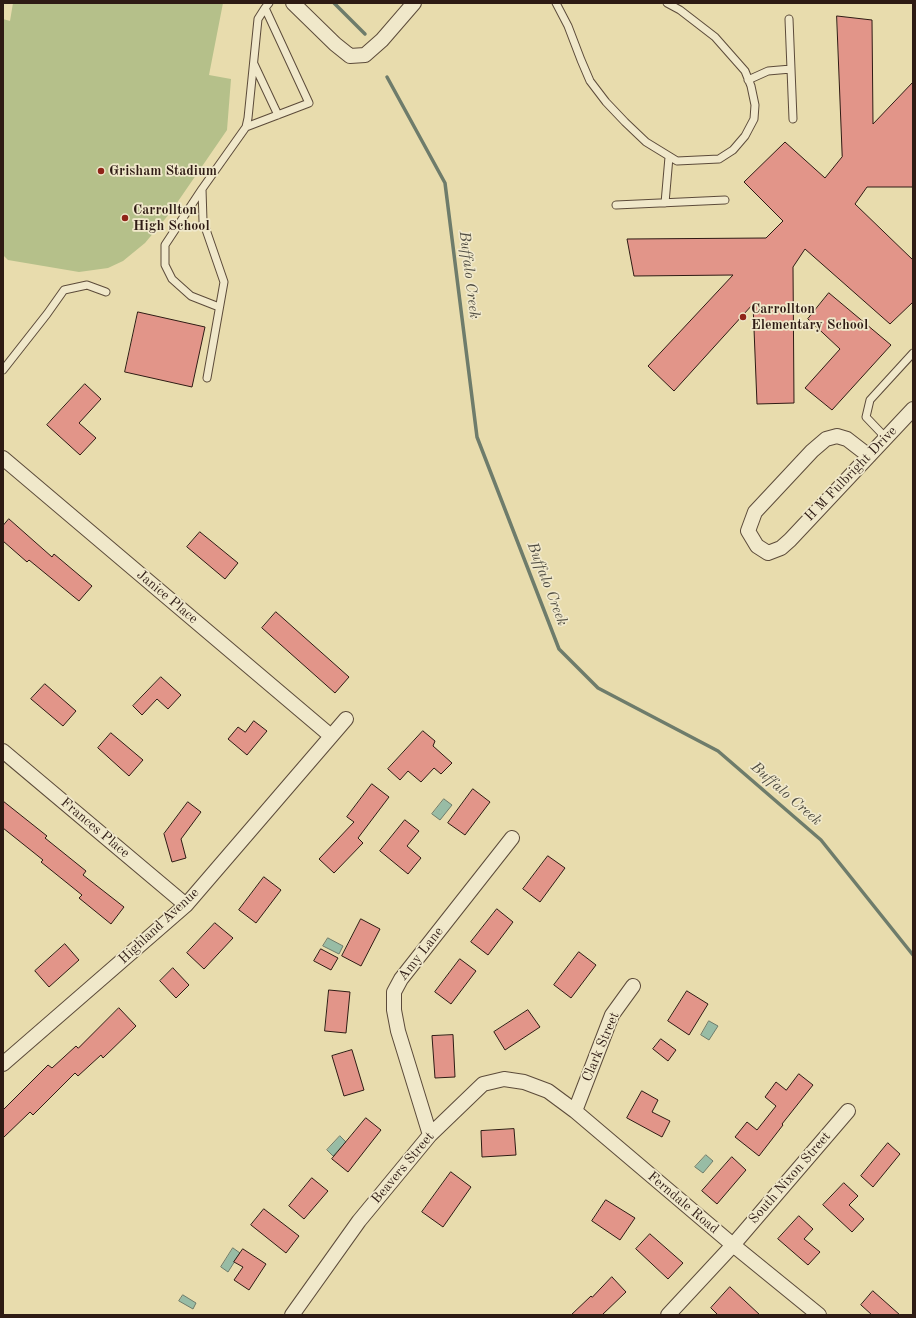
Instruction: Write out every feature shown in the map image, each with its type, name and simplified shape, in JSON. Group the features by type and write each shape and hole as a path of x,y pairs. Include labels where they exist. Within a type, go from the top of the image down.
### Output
{"street":[{"path":"293,3 335,44 350,56 365,55 382,40 414,3"},
{"name":"H M Fulbright Drive","path":"869,456 847,438 837,436 826,439 812,451 755,512 748,531 756,546 768,553 781,548 790,540 913,410"},
{"name":"Janice Place","path":"3,458 330,736"},
{"name":"Highland Avenue","path":"3,1064 186,905 346,719"},
{"name":"Frances Place","path":"3,750 186,905"},
{"name":"Amy Lane","path":"430,1135 398,1031 394,1010 394,992 401,979 512,838"},
{"name":"Clark Street","path":"575,1111 612,1016 633,986"},
{"name":"Beavers Street","path":"292,1315 359,1221 430,1135 483,1084 504,1079 524,1082 548,1091"},
{"name":"Ferndale Road","path":"548,1091 575,1111 818,1315"},
{"name":"South Nixon Street","path":"668,1315 733,1245 848,1111"}],"lane":[{"path":"556,3 568,26 590,81 598,93 620,117 646,142 677,161 719,159 733,150 745,136 754,120 755,105 748,80 745,71 715,37 680,10 667,3"},
{"path":"219,307 192,296 172,279 165,265 165,245 246,127 258,19 267,5"},
{"path":"246,127 309,103 267,5"},
{"path":"789,18 792,119"},
{"path":"253,63 278,115"},
{"path":"748,80 768,71 791,69"},
{"path":"665,203 669,157"},
{"path":"202,189 203,220 224,282 207,378"},
{"path":"616,205 725,200"},
{"path":"3,370 48,314 64,290 87,285 106,292"},
{"path":"886,438 866,417 870,400 913,353"}],"shaded area":[{"name":"Grisham Stadium","path":"13,3 223,3 209,75 231,79 227,130 170,213 145,243 123,261 108,268 79,272 8,260 3,255 3,19 10,21"},
{"path":"444,799 452,805 440,820 432,814"},
{"path":"328,938 343,946 339,954 323,946"},
{"path":"709,1021 718,1026 709,1040 701,1035"},
{"path":"340,1136 346,1142 333,1156 327,1150"},
{"path":"706,1155 713,1161 703,1173 695,1167"},
{"path":"233,1248 240,1253 228,1272 221,1267"},
{"path":"183,1295 196,1303 193,1309 179,1301"}],"building":[{"path":"837,16 872,20 873,124 913,82 913,187 867,187 855,204 913,260 913,302 890,324 805,249 793,267 794,403 757,404 753,304 674,391 648,366 733,275 634,276 627,239 766,238 783,221 744,182 785,142 825,178 842,157"},
{"path":"829,293 891,345 832,410 805,388 840,349 808,319"},
{"path":"138,312 205,327 192,387 125,372"},
{"path":"85,384 101,399 79,423 96,438 80,455 47,425"},
{"path":"9,519 52,557 54,554 92,586 79,601 29,560 27,562 3,541 3,526"},
{"path":"200,532 238,563 225,579 187,547"},
{"path":"276,612 349,677 335,693 262,628"},
{"path":"161,677 181,695 168,709 157,699 142,715 133,706"},
{"path":"45,684 76,711 63,726 31,699"},
{"path":"254,721 267,731 247,755 228,739 238,727 245,732"},
{"path":"423,731 435,741 433,746 452,763 441,774 434,768 421,782 408,771 400,780 388,769"},
{"path":"111,733 143,760 129,776 98,748"},
{"path":"372,784 389,797 358,838 363,843 334,873 319,859 354,822 347,817"},
{"path":"473,789 490,802 465,835 448,823"},
{"path":"3,801 47,836 45,838 86,871 83,875 124,907 111,924 79,898 82,895 41,862 43,860 3,828"},
{"path":"188,802 201,812 181,839 186,858 172,862 164,834"},
{"path":"405,820 419,831 407,846 421,858 408,874 380,851"},
{"path":"548,856 565,868 540,902 523,889"},
{"path":"264,877 281,890 256,923 239,910"},
{"path":"497,909 513,922 488,955 471,942"},
{"path":"361,919 380,929 361,966 342,956"},
{"path":"215,923 233,938 204,969 187,953"},
{"path":"65,944 79,960 49,987 35,971"},
{"path":"321,949 338,958 331,970 314,961"},
{"path":"579,952 596,965 571,998 554,985"},
{"path":"460,959 476,971 451,1004 435,992"},
{"path":"173,968 189,985 176,998 160,981"},
{"path":"329,990 350,992 346,1033 325,1031"},
{"path":"687,991 708,1004 689,1035 668,1021"},
{"path":"119,1008 136,1026 103,1058 101,1055 78,1076 75,1073 33,1115 30,1112 3,1138 3,1110 48,1065 52,1068 76,1046 78,1048"},
{"path":"528,1010 540,1027 505,1050 494,1032"},
{"path":"453,1035 455,1077 435,1078 432,1036"},
{"path":"661,1039 676,1050 668,1061 653,1049"},
{"path":"352,1050 364,1090 344,1096 332,1056"},
{"path":"799,1074 813,1085 759,1156 735,1137 747,1122 757,1130 776,1106 765,1097 776,1082 786,1090"},
{"path":"642,1091 658,1100 652,1112 670,1121 662,1137 627,1118"},
{"path":"366,1118 381,1130 348,1172 332,1159"},
{"path":"514,1129 516,1155 482,1157 481,1131"},
{"path":"888,1143 900,1154 873,1187 861,1176"},
{"path":"732,1157 746,1170 717,1204 702,1191"},
{"path":"451,1172 471,1187 443,1227 422,1212"},
{"path":"312,1178 328,1191 304,1219 289,1206"},
{"path":"844,1183 858,1196 849,1205 864,1219 852,1232 823,1205"},
{"path":"606,1200 635,1218 620,1240 592,1221"},
{"path":"264,1209 299,1236 286,1253 251,1225"},
{"path":"799,1216 813,1229 804,1239 820,1252 808,1265 778,1239"},
{"path":"650,1234 683,1263 668,1279 636,1249"},
{"path":"243,1249 266,1264 249,1290 234,1280 243,1267 234,1262"},
{"path":"612,1277 626,1292 602,1315 571,1315 591,1296 592,1297"},
{"path":"730,1287 760,1315 718,1315 711,1308"},
{"path":"873,1291 900,1315 872,1315 861,1305"}],"waterway":[{"name":"Buffalo Creek","path":"334,3 365,34"},
{"name":"Buffalo Creek","path":"387,77 445,183 477,437 559,649 598,688 718,751 821,840 913,955"}],"place":[{"name":"Grisham Stadium","path":"101,171"},
{"name":"Carrollton High School","path":"125,218"},
{"name":"Carrollton Elementary School","path":"743,317"}]}
